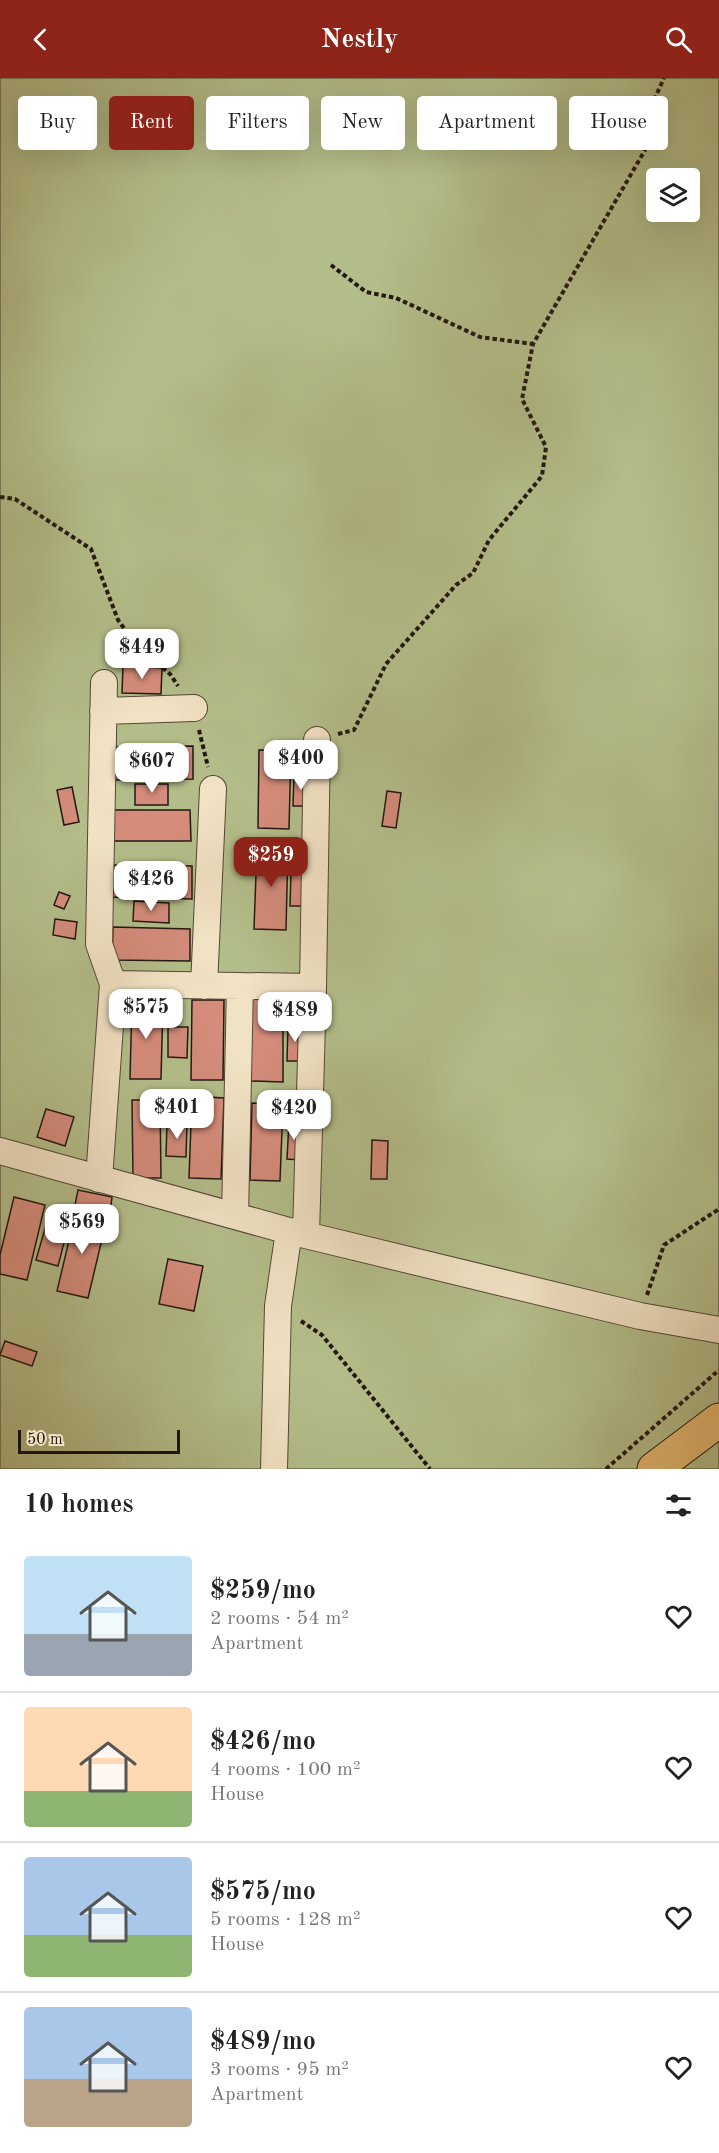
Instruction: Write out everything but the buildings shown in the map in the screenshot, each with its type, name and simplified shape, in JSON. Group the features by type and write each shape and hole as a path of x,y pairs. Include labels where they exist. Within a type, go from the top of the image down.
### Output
{"main road":[{"path":"654,1469 719,1420"}],"street":[{"path":"99,1179 113,984 99,944 104,683"},
{"path":"103,711 194,708"},
{"path":"274,1469 278,1306 298,1233 313,987 317,740"},
{"path":"204,986 213,789"},
{"path":"113,984 313,987"},
{"path":"235,1216 240,986"},
{"path":"0,1151 298,1233 640,1316 719,1330"}],"path":[{"path":"317,740 354,730 386,664 456,585 472,573 489,540 542,476 546,447 522,399 533,344 645,150 655,98 664,78"},
{"path":"331,265 366,292 396,298 480,337 533,344"},
{"path":"0,497 15,499 91,549 118,620 134,642 170,674 194,708 213,789"},
{"path":"640,1316 664,1245 719,1209"},
{"path":"278,1306 322,1335 430,1469"},
{"path":"606,1469 719,1370"}],"green space":[{"path":"0,78 719,78 719,1469 0,1469"}]}
